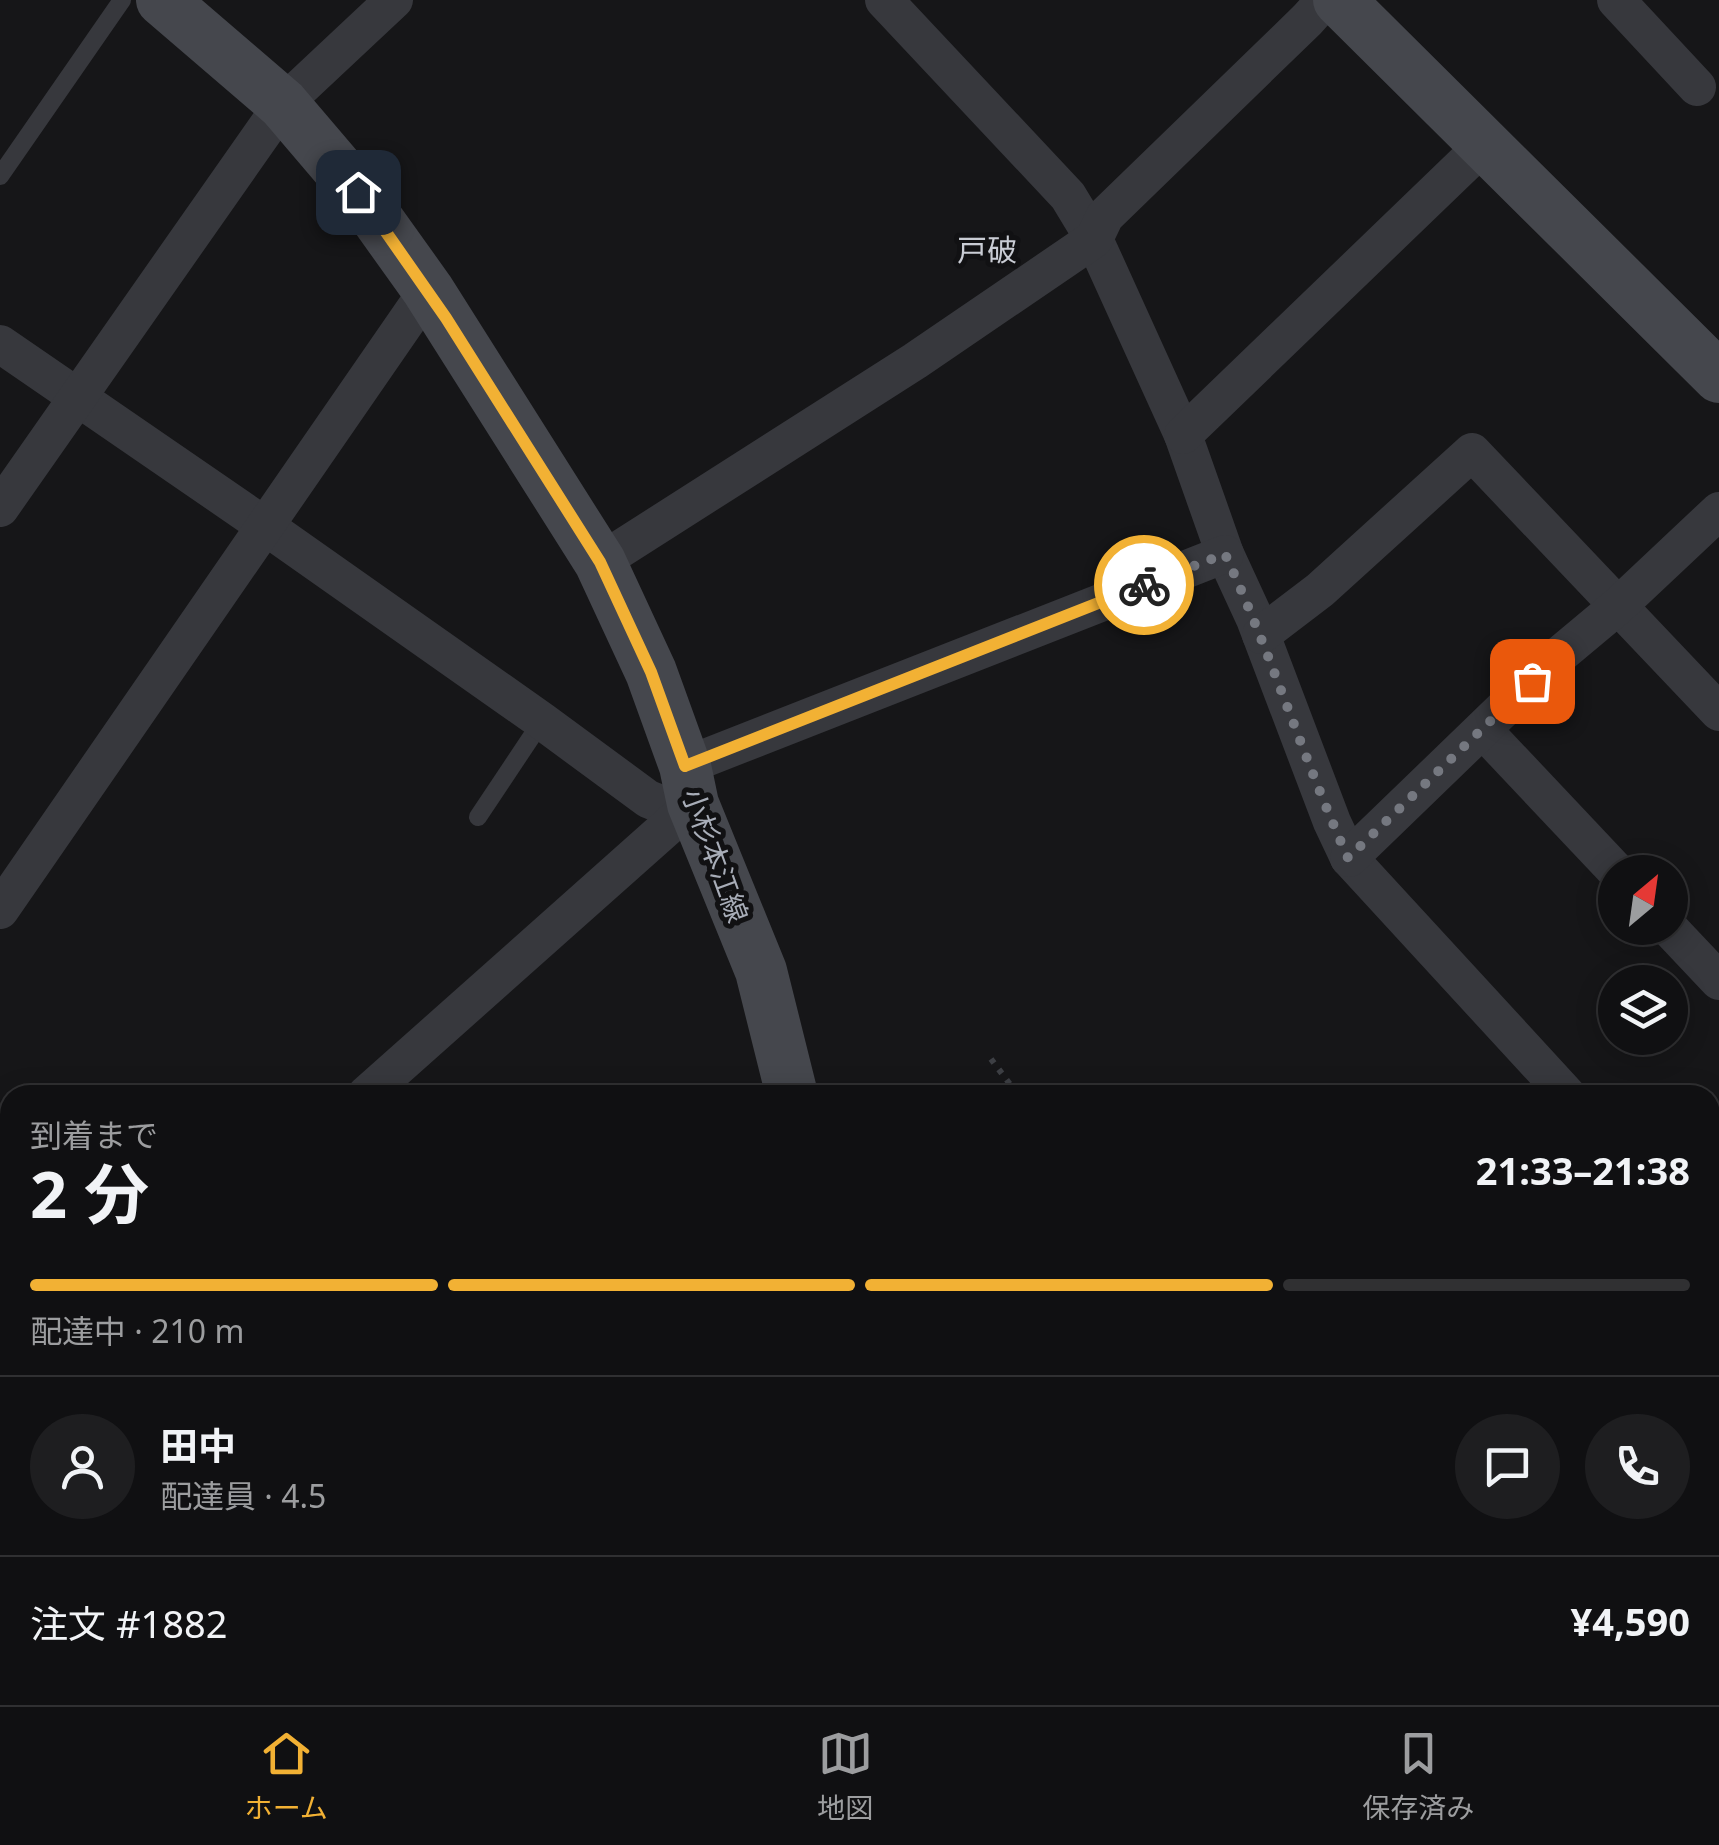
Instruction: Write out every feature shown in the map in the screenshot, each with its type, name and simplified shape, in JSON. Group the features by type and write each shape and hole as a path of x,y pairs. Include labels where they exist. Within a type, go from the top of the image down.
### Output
{"main road":[{"name":"小杉本江線","path":"162,0 283,104 358,192 428,290 600,562 651,672 689,785 761,971 790,1085"},
{"path":"1339,0 1719,377"}],"street":[{"path":"0,508 283,104 394,0"},
{"path":"884,0 1068,196 1094,240 1183,435 1225,554 1348,858 1558,1085"},
{"path":"600,562 915,361 1094,240 1104,216 1325,0"},
{"path":"1616,0 1697,87"},
{"path":"1183,435 1485,144"},
{"path":"0,910 428,290"},
{"path":"0,344 265,526 648,799 668,807 689,785"},
{"path":"1260,635 1320,590 1472,452 1719,712"},
{"path":"1348,858 1557,657 1618,606 1719,510"},
{"path":"376,1085 689,785 1225,554"},
{"path":"1483,730 1601,855"},
{"path":"1685,945 1719,980"}],"lane":[{"path":"0,176 122,0"},
{"path":"478,817 542,721"}],"path":[{"path":"991,1059 1010,1085"}],"way so far":[{"path":"1144,585 1225,554 1255,619 1348,858 1532,681"}],"district":[{"name":"戸破","path":"987,249"}],"route":[{"path":"358,192 428,290 600,562 651,672 685,766 1144,585"}]}
